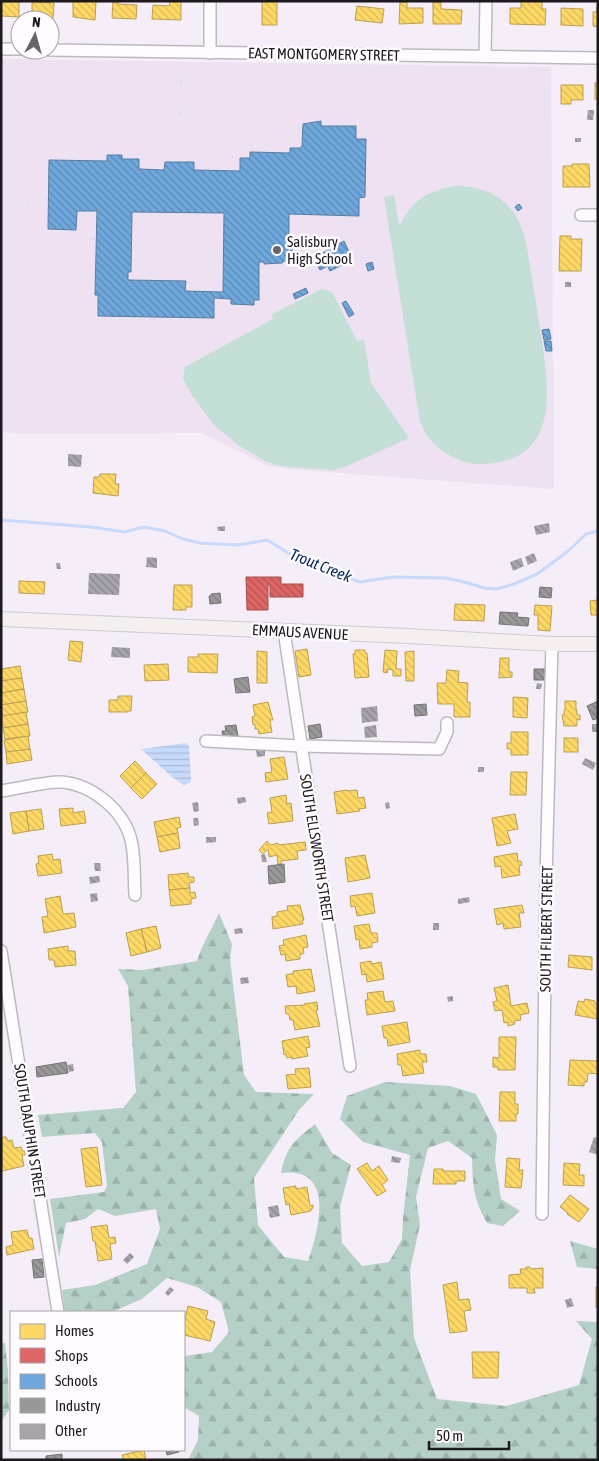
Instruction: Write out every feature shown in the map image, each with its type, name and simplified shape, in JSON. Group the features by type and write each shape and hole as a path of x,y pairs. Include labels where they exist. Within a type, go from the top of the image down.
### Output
{"main road":[{"name":"EMMAUS AVENUE","path":"1,619 552,644 598,644"}],"street":[{"path":"210,1 210,53"},
{"path":"485,56 486,1"},
{"name":"EAST MONTGOMERY STREET","path":"60,50 598,58"},
{"path":"581,214 598,215"},
{"name":"SOUTH ELLSWORTH STREET","path":"284,631 350,1066"},
{"name":"SOUTH FILBERT STREET","path":"542,1214 546,879 552,644"},
{"path":"206,741 302,746 439,749 447,732 446,723"},
{"path":"1,791 61,782 83,786 105,801 126,826 132,844 135,895"},
{"name":"SOUTH DAUPHIN STREET","path":"1,951 58,1311"}],"path":[{"path":"181,78 181,84"},
{"path":"47,197 47,203"},
{"path":"90,239 96,239"}],"shaded area":[{"name":"Salisbury High School","path":"1,59 551,67 554,489 286,469 266,465 202,433 32,434 1,432"}],"green space":[{"path":"454,186 469,187 493,194 503,201 518,220 527,247 546,374 547,396 545,417 538,435 526,450 508,460 482,464 460,460 440,449 428,436 420,422 384,197 394,195 399,226 410,209 421,198 435,191"},
{"path":"322,289 332,292 357,341 364,340 371,383 409,438 345,467 332,470 276,465 265,461 238,445 214,425 191,394 183,378 185,367 273,319 271,315"},
{"path":"219,913 232,944 230,959 244,1075 256,1092 314,1094 299,1110 254,1178 258,1225 284,1257 308,1261 318,1225 319,1197 315,1186 308,1178 296,1173 281,1173 292,1145 315,1124 332,1153 351,1165 340,1207 342,1243 362,1266 389,1262 402,1239 410,1155 363,1142 340,1119 347,1096 385,1082 450,1086 476,1094 497,1135 495,1160 501,1199 520,1211 503,1226 487,1223 475,1192 472,1158 448,1141 428,1148 416,1197 420,1225 410,1270 414,1338 437,1399 506,1406 579,1385 592,1339 576,1321 598,1322 598,1460 188,1460 198,1440 199,1416 185,1408 185,1356 212,1352 229,1332 221,1302 197,1287 167,1278 142,1299 114,1311 65,1311 62,1290 95,1285 147,1264 160,1229 156,1209 115,1216 98,1209 85,1219 66,1223 59,1257 50,1199 104,1192 107,1186 102,1142 95,1133 42,1137 38,1115 123,1108 136,1092 128,986 118,969 143,970 197,961"},
{"path":"570,1241 598,1249 598,1269 577,1267"},
{"path":"1,1343 5,1343 9,1410 1,1422"}],"water":[{"path":"186,743 189,746 191,782 184,785 172,777 141,749"}],"building: Homes":[{"path":"73,1 96,1 95,20 73,17"},
{"path":"170,1 181,1 181,20 152,19 153,5 169,6"},
{"path":"262,1 277,1 277,25 262,25"},
{"path":"521,1 542,2 542,9 546,9 545,25 510,24 510,8 521,8"},
{"path":"1,2 19,2 19,10 10,10 10,16 1,16"},
{"path":"32,2 54,3 54,10 32,10"},
{"path":"113,2 137,5 136,19 112,18"},
{"path":"400,2 407,2 407,8 423,8 423,23 399,24"},
{"path":"433,2 441,2 441,9 462,10 461,24 433,24"},
{"path":"357,6 384,9 382,23 355,20"},
{"path":"597,7 598,27 593,26 593,12 597,12"},
{"path":"561,8 583,9 583,26 561,25"},
{"path":"595,83 598,83 598,99 595,99"},
{"path":"561,85 583,85 583,100 571,100 571,104 561,104"},
{"path":"572,164 589,164 590,187 563,187 563,166 572,166"},
{"path":"560,236 582,239 581,271 559,271"},
{"path":"100,474 116,474 115,484 119,484 118,496 93,493 94,477 99,477"},
{"path":"19,581 45,582 44,594 19,593"},
{"path":"174,585 192,585 192,607 186,607 186,610 173,610"},
{"path":"598,600 598,615 591,615 590,601"},
{"path":"455,604 485,605 484,621 454,620"},
{"path":"535,605 552,606 550,631 538,630 538,615 534,615"},
{"path":"70,641 83,642 81,662 68,660"},
{"path":"307,649 311,675 299,677 295,651"},
{"path":"355,650 365,650 365,653 367,653 369,677 355,678 353,654 355,654"},
{"path":"385,650 397,651 396,669 401,669 401,676 393,676 393,670 388,669 387,673 383,672"},
{"path":"257,651 267,652 267,683 257,683"},
{"path":"414,651 414,681 406,681 405,652"},
{"path":"198,654 218,654 217,673 188,672 188,657 198,657"},
{"path":"500,658 509,658 509,672 512,672 512,677 499,678"},
{"path":"168,664 169,680 145,681 144,665"},
{"path":"20,666 22,678 1,681 1,669"},
{"path":"447,670 459,671 458,682 468,683 467,702 470,702 470,717 454,717 454,704 438,704 437,683 446,683"},
{"path":"22,678 24,689 1,693 1,681"},
{"path":"24,689 26,701 1,705 1,693"},
{"path":"118,696 132,696 131,711 109,712 109,700 118,700"},
{"path":"513,697 528,698 527,718 513,717"},
{"path":"26,701 28,712 3,716 1,705"},
{"path":"565,701 576,701 577,715 580,715 580,720 577,719 577,726 564,726 562,715 564,715"},
{"path":"268,702 273,720 270,720 272,732 259,734 258,729 255,729 255,724 253,725 252,717 255,716 253,705"},
{"path":"26,712 28,724 3,728 2,716"},
{"path":"28,724 30,736 5,739 3,728"},
{"path":"511,732 528,732 528,755 511,755 511,749 507,749 507,743 511,743"},
{"path":"28,736 30,749 6,753 4,740"},
{"path":"564,738 578,738 578,752 564,752"},
{"path":"30,749 32,760 7,764 6,752"},
{"path":"284,757 288,779 266,782 265,773 272,772 270,759"},
{"path":"135,761 146,773 131,788 120,776"},
{"path":"511,772 527,772 526,795 510,795"},
{"path":"146,773 157,784 142,799 131,788"},
{"path":"357,790 358,798 364,797 366,808 359,809 360,811 337,814 334,792"},
{"path":"286,795 287,804 291,803 293,821 269,824 267,813 272,812 270,798"},
{"path":"73,808 73,813 84,811 86,823 61,826 59,809"},
{"path":"41,809 44,829 29,831 26,811"},
{"path":"26,811 29,831 13,834 10,813"},
{"path":"515,814 518,829 507,831 511,843 497,846 492,818"},
{"path":"179,817 181,827 177,828 178,833 157,837 154,822"},
{"path":"178,833 180,848 160,852 157,837"},
{"path":"267,841 271,845 305,842 306,850 297,851 298,859 281,861 281,864 278,864 277,855 269,857 268,849 263,854 259,850"},
{"path":"517,853 518,861 521,861 522,865 519,866 520,875 502,878 501,866 495,867 494,857"},
{"path":"52,854 53,860 60,859 62,873 38,876 36,864 39,863 38,856"},
{"path":"365,855 370,878 348,882 345,858"},
{"path":"188,873 189,877 194,877 194,882 189,883 190,888 169,890 168,875"},
{"path":"190,888 190,893 195,892 196,898 191,899 191,904 171,906 169,890"},
{"path":"372,893 375,913 357,916 355,906 351,907 350,896"},
{"path":"60,896 63,914 74,913 76,927 44,933 42,917 48,916 45,899"},
{"path":"300,905 304,920 302,920 303,924 273,929 272,917 277,916 277,912 288,910 287,906"},
{"path":"522,905 524,913 519,913 521,927 504,929 503,923 497,925 494,909"},
{"path":"369,924 371,933 377,933 378,942 372,943 372,947 360,949 359,939 356,940 354,926"},
{"path":"156,926 161,948 147,952 141,929"},
{"path":"141,929 147,952 131,956 126,933"},
{"path":"306,935 308,947 303,948 304,953 300,955 300,959 286,961 285,954 281,955 279,946 284,945 283,940"},
{"path":"68,946 68,951 75,951 76,965 55,967 54,960 49,960 48,949"},
{"path":"569,955 592,957 592,970 568,967"},
{"path":"371,961 372,964 381,962 384,979 367,982 366,974 362,975 360,963"},
{"path":"311,969 315,991 297,994 296,986 288,987 286,975 294,973 293,971"},
{"path":"508,985 511,1006 527,1003 529,1013 520,1015 521,1020 514,1021 515,1024 508,1026 508,1022 504,1023 502,1010 495,1011 493,1002 497,1001 494,988"},
{"path":"383,991 385,1002 393,1001 395,1011 367,1015 365,1000 368,1000 367,993"},
{"path":"585,999 595,1001 595,1004 598,1005 598,1019 575,1015 578,1001 584,1002"},
{"path":"317,1002 318,1010 316,1010 320,1026 295,1030 293,1020 290,1020 289,1014 286,1014 285,1006"},
{"path":"407,1022 410,1042 388,1046 387,1038 384,1038 382,1026"},
{"path":"308,1036 310,1047 306,1048 308,1056 292,1059 291,1057 287,1058 286,1054 284,1055 282,1041"},
{"path":"499,1037 516,1037 515,1070 498,1070 498,1067 493,1067 493,1057 499,1058"},
{"path":"420,1050 420,1054 426,1054 427,1062 422,1062 424,1073 403,1076 401,1065 398,1065 397,1054"},
{"path":"570,1060 598,1061 598,1074 588,1073 587,1082 584,1082 584,1086 568,1085"},
{"path":"309,1068 311,1087 288,1089 286,1075 296,1074 295,1069"},
{"path":"500,1092 515,1092 515,1104 518,1104 516,1121 499,1121"},
{"path":"2,1137 6,1137 8,1141 12,1140 14,1148 21,1147 22,1151 25,1151 25,1155 22,1155 24,1166 2,1171"},
{"path":"97,1147 102,1185 86,1187 81,1149"},
{"path":"507,1158 520,1159 519,1170 523,1170 521,1188 505,1187"},
{"path":"367,1163 372,1171 379,1166 388,1180 382,1185 386,1191 377,1196 357,1169"},
{"path":"564,1163 580,1164 579,1175 584,1175 584,1186 563,1185"},
{"path":"434,1169 465,1171 465,1181 456,1181 456,1184 433,1184"},
{"path":"296,1186 296,1189 307,1187 310,1206 313,1205 313,1208 311,1211 291,1215 289,1204 286,1205 283,1188"},
{"path":"570,1195 589,1209 579,1222 560,1207"},
{"path":"107,1225 109,1238 115,1237 116,1243 110,1244 112,1259 98,1261 91,1227"},
{"path":"27,1230 29,1238 32,1238 34,1249 7,1255 6,1247 13,1245 11,1232"},
{"path":"526,1267 530,1267 530,1269 543,1268 543,1288 534,1288 535,1293 527,1293 527,1288 509,1288 509,1275 521,1274 520,1269 526,1269"},
{"path":"457,1282 459,1300 469,1299 471,1310 464,1311 467,1331 450,1333 443,1285"},
{"path":"596,1287 598,1287 598,1307 596,1307"},
{"path":"188,1306 208,1311 206,1319 215,1322 210,1341 185,1335 185,1320"},
{"path":"472,1352 499,1352 498,1378 473,1378"},
{"path":"144,1451 146,1460 124,1460 122,1455"}],"building: Shops":[{"path":"246,577 281,577 281,584 303,584 303,597 270,597 270,585 268,585 268,610 247,610"}],"building: Schools":[{"path":"321,121 321,126 356,126 356,139 366,139 365,197 359,198 359,216 289,214 289,242 293,241 296,249 293,248 287,259 282,263 264,264 264,262 259,262 259,300 254,300 254,305 231,304 231,299 214,298 214,318 98,316 98,295 95,295 97,211 77,211 76,230 48,229 49,160 107,161 107,155 122,155 122,159 139,159 139,169 164,170 165,162 194,162 194,170 240,171 240,158 250,158 250,152 290,153 290,148 300,148 302,146 303,124","holes":["132,212 224,213 223,292 185,291 186,281 128,280 128,272 131,272"]},
{"path":"519,204 522,208 518,211 515,207"},
{"path":"344,241 350,254 344,257 346,263 330,271 321,254"},
{"path":"321,258 326,267 320,270 315,261"},
{"path":"372,262 374,269 368,271 366,264"},
{"path":"306,288 308,293 295,299 293,294"},
{"path":"346,301 354,314 349,317 342,303"},
{"path":"549,329 551,339 544,340 542,330"},
{"path":"544,341 551,341 552,351 546,351"}],"building: Industry":[{"path":"540,587 552,588 551,598 539,597"},
{"path":"220,593 221,603 210,604 209,596"},
{"path":"500,612 518,613 517,617 529,618 528,626 499,624"},
{"path":"534,669 545,669 544,680 534,680"},
{"path":"248,677 250,692 236,693 234,679"},
{"path":"598,701 598,718 593,720 587,706"},
{"path":"426,704 427,715 415,716 414,705"},
{"path":"320,724 322,737 310,739 308,726"},
{"path":"236,725 238,736 223,738 222,731 226,731 225,726"},
{"path":"284,864 285,882 269,884 268,866"},
{"path":"66,1062 68,1073 37,1077 36,1067"},
{"path":"42,1259 44,1277 34,1278 32,1260"},
{"path":"166,1451 179,1452 167,1455"},
{"path":"62,1454 62,1460 46,1460 46,1456"}],"building: Other":[{"path":"588,110 594,110 593,120 587,120"},
{"path":"575,138 581,138 581,142 575,142"},
{"path":"565,282 571,282 571,287 565,287"},
{"path":"68,454 82,455 81,467 68,466"},
{"path":"549,523 550,532 536,535 534,526"},
{"path":"225,526 225,531 218,531 217,527"},
{"path":"534,553 537,561 528,565 525,557"},
{"path":"147,557 157,558 157,568 146,567"},
{"path":"521,558 524,566 513,571 510,562"},
{"path":"56,563 60,563 61,569 57,569"},
{"path":"89,573 120,574 119,595 88,594"},
{"path":"112,647 130,648 130,658 111,657"},
{"path":"537,683 542,684 541,689 536,689"},
{"path":"377,706 378,721 362,723 361,708"},
{"path":"592,724 598,724 598,732 592,732"},
{"path":"376,725 377,737 365,738 364,727"},
{"path":"265,749 265,756 257,757 256,750"},
{"path":"585,758 596,763 593,770 582,764"},
{"path":"478,767 484,767 484,772 478,772"},
{"path":"245,797 246,802 238,804 237,798"},
{"path":"198,802 199,811 194,812 192,803"},
{"path":"389,802 390,808 386,809 385,803"},
{"path":"193,818 198,818 199,825 194,826"},
{"path":"206,837 216,837 216,842 206,843"},
{"path":"265,854 267,862 262,862 261,855"},
{"path":"94,863 100,863 101,871 95,871"},
{"path":"99,876 100,882 90,884 89,877"},
{"path":"97,893 98,901 91,902 90,894"},
{"path":"469,897 470,902 458,904 458,899"},
{"path":"433,923 439,923 439,930 433,930"},
{"path":"242,928 243,933 235,934 234,929"},
{"path":"248,977 249,983 241,984 240,978"},
{"path":"453,996 453,1001 448,1002 447,997"},
{"path":"73,1064 74,1071 69,1072 67,1065"},
{"path":"594,1137 598,1138 598,1155 589,1152"},
{"path":"392,1156 401,1158 400,1163 391,1162"},
{"path":"278,1205 280,1216 270,1218 268,1207"},
{"path":"130,1253 134,1257 127,1264 123,1260"},
{"path":"170,1287 174,1290 168,1296 165,1293"},
{"path":"571,1298 574,1306 567,1308 565,1300"}],"waterway":[{"name":"Trout Creek","path":"1,520 91,527 124,532 144,527 165,531 183,539 200,543 238,545 267,540 300,560 360,582 392,577 446,578 484,588 497,589 537,574 567,552 586,534 598,531"}],"place":[{"name":"Salisbury High School","path":"277,250"}]}
